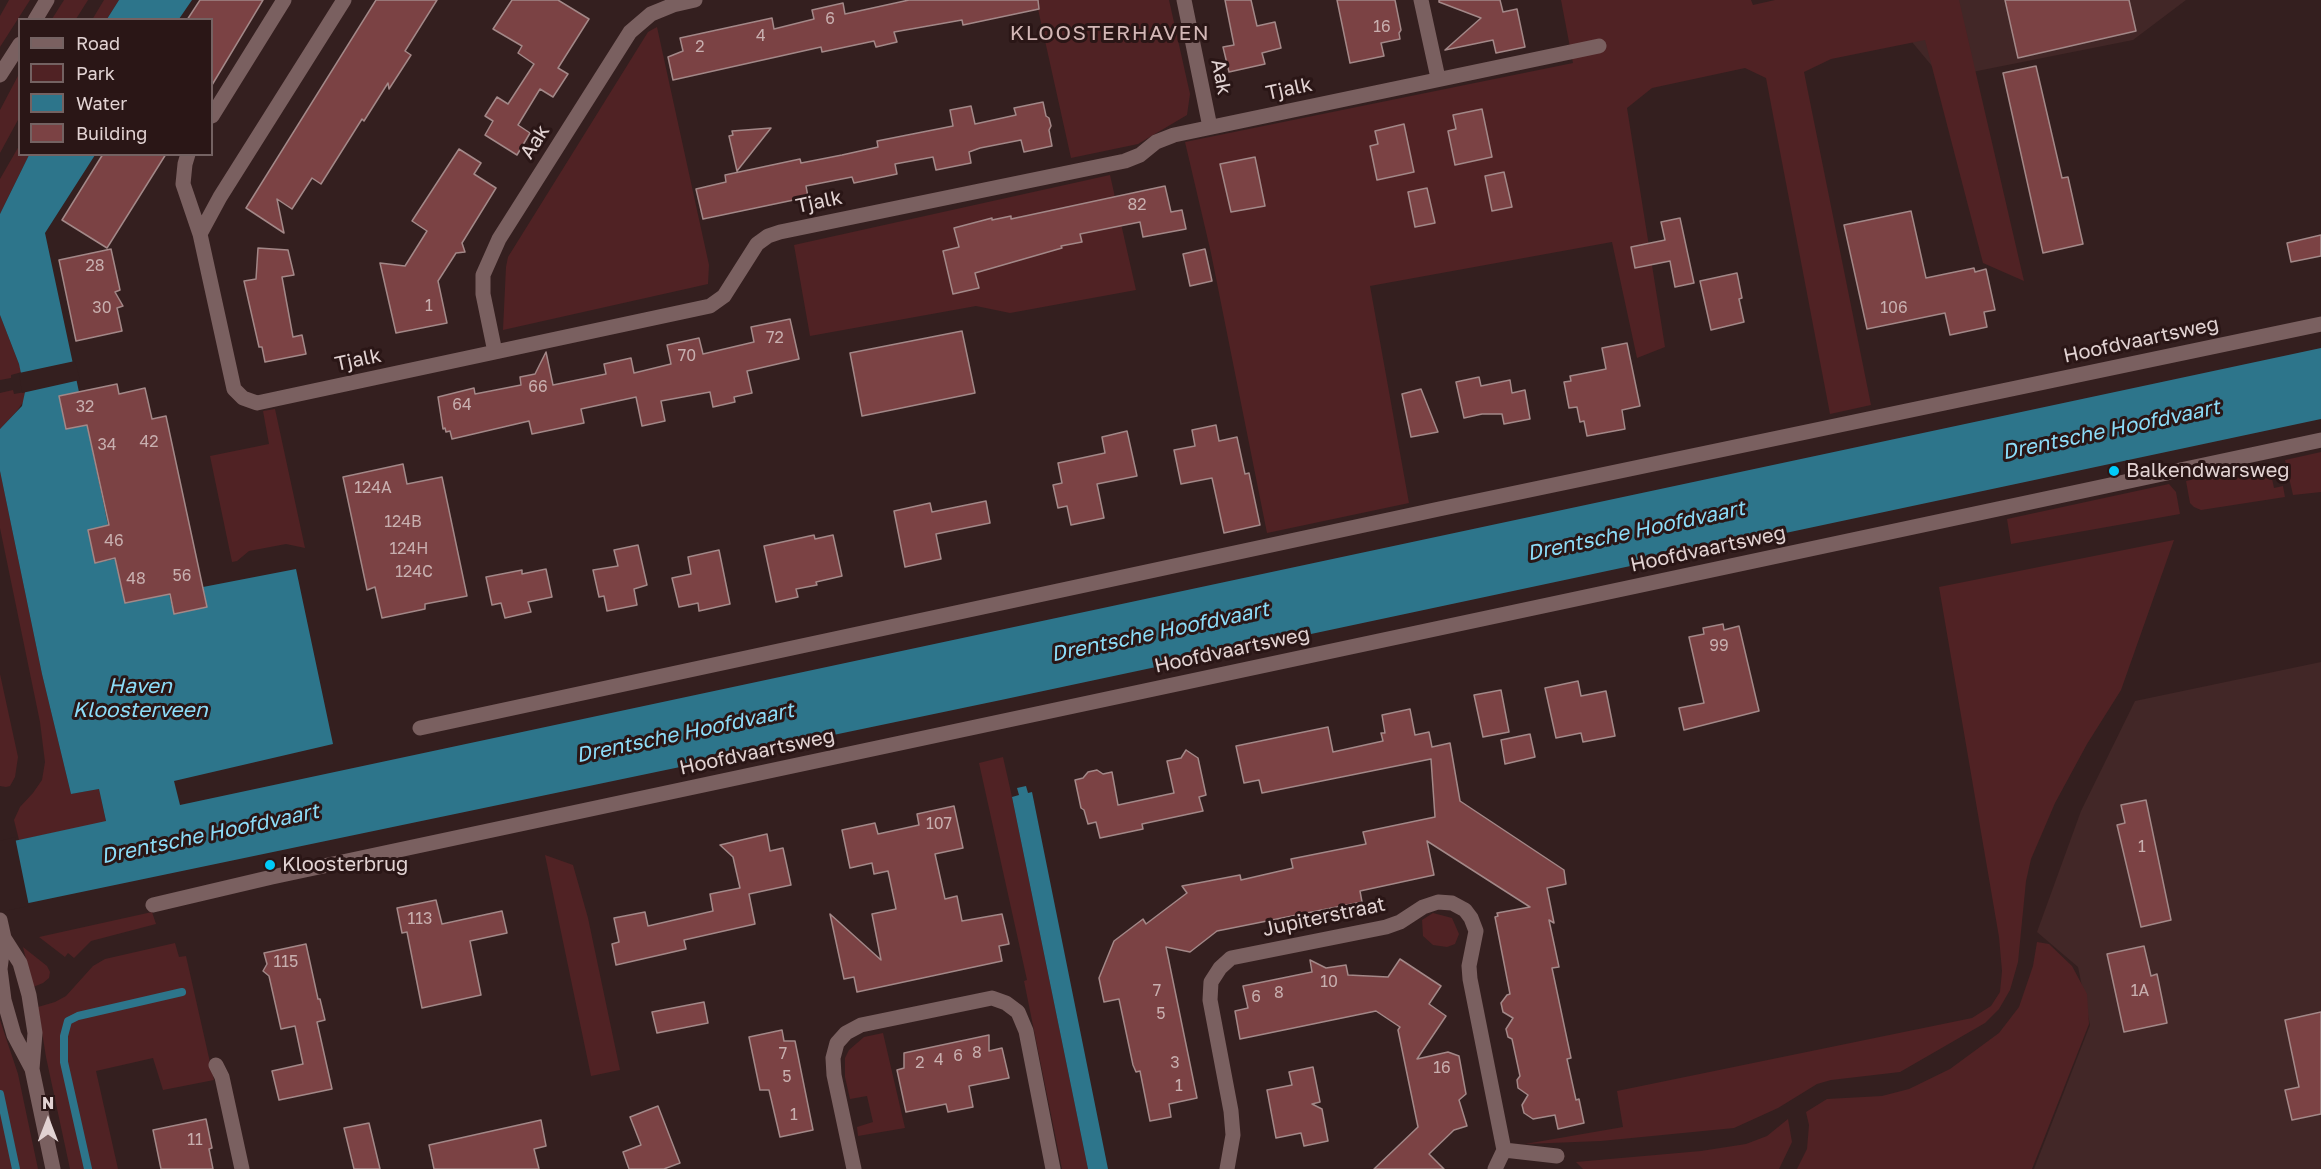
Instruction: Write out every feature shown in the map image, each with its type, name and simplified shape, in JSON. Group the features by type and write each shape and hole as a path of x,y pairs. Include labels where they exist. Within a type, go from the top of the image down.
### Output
{"street":[{"path":"36,18 47,0"},
{"path":"213,114 284,0"},
{"path":"200,234 220,197 344,0"},
{"name":"Aak","path":"495,352 483,294 483,275 499,238 630,32 651,14 673,5 695,0"},
{"name":"Aak","path":"1184,0 1210,127"},
{"path":"1421,0 1438,78"},
{"name":"Tjalk","path":"187,156 183,184 200,234 234,389 243,398 257,403 710,306 723,296 757,244 768,236 780,232 1125,161 1140,155 1156,142 1210,127 1599,46"},
{"path":"0,75 18,47"},
{"name":"Hoofdvaartsweg","path":"420,728 1439,509 2321,324"},
{"name":"Hoofdvaartsweg","path":"153,905 261,879 2321,440"},
{"name":"Jupiterstraat","path":"1227,1169 1233,1136 1231,1111 1210,1000 1211,982 1220,968 1231,958 1386,927 1400,922 1423,907 1438,902 1452,903 1465,910 1472,918 1476,931 1469,966 1470,979 1504,1150"},
{"path":"0,920 4,938 0,969 4,1000 14,1035 32,1069 53,1169"},
{"path":"4,938 20,963 29,995 35,1033 32,1069"},
{"path":"854,1169 834,1075 833,1058 837,1043 846,1033 861,1025 992,998 1006,1003 1018,1012 1026,1031 1053,1169"},
{"path":"216,1065 222,1077 242,1169"},
{"path":"1495,1169 1504,1150 1557,1156"}],"shaded area":[{"path":"1877,0 2186,0 2133,40 1942,78"},
{"path":"2321,662 2321,1169 2034,1169 2090,1025 2078,967 2037,932 2081,811 2135,701"}],"green space":[{"path":"9,0 30,0 0,47 0,16"},
{"path":"64,0 88,0 77,18 53,18"},
{"path":"104,0 119,0 108,18 93,18"},
{"path":"1036,0 1169,0 1190,94 1187,115 1138,144 1071,158"},
{"path":"1561,0 1751,0 1753,5 1775,0 1959,0 2024,281 1983,263 1925,40 1831,59 1804,72 1871,405 1830,414 1766,78 1745,68 1652,88 1627,108 1665,347 1637,358 1612,242 1370,286 1409,503 1267,533 1211,253 1185,142 1573,63"},
{"path":"657,27 709,265 708,284 503,330 508,257 648,32"},
{"path":"18,76 18,120 0,153 0,110"},
{"path":"18,148 18,156 29,156 0,214 0,179"},
{"path":"1110,175 1136,290 1010,313 976,306 810,336 794,245"},
{"path":"0,315 22,372 11,375 11,378 0,380"},
{"path":"13,390 14,394 25,392 24,401 0,429 0,393"},
{"path":"275,409 305,548 286,544 249,551 237,561 232,562 210,456 269,444 263,411"},
{"path":"2321,452 2321,492 2293,495 2285,460"},
{"path":"2249,467 2251,478 2271,474 2274,488 2283,486 2285,497 2201,510 2190,503 2186,481"},
{"path":"0,471 42,674 71,794 99,789 106,822 19,840 14,820 20,807 42,780 45,762 40,722 0,528"},
{"path":"2169,484 2176,492 2180,514 2011,544 2007,519"},
{"path":"2174,540 2121,690 2087,744 2055,803 2031,859 2026,881 2018,962 2010,990 1999,1009 1985,1023 1900,1072 1831,1080 1817,1084 1778,1108 1734,1128 1601,1141 1525,1144 1623,1127 1617,1091 1972,1018 1991,1006 2000,992 2002,971 1999,937 1939,587"},
{"path":"0,674 18,757 15,777 10,786 6,787 0,786"},
{"path":"1003,757 1088,1169 1062,1169 1024,981 1027,980 979,763"},
{"path":"545,855 573,865 588,918 620,1070 591,1076"},
{"path":"152,912 156,924 91,941 74,958 68,953 65,957 39,937"},
{"path":"1433,913 1452,918 1459,934 1455,944 1447,947 1433,945 1423,936 1422,920"},
{"path":"2037,942 2049,944 2072,966 2087,994 2089,1024 2032,1169 1797,1169 1807,1149 1809,1125 1806,1112 1827,1099 1882,1096 1909,1089 1950,1069 1999,1033 2019,1007 2033,966"},
{"path":"175,943 179,957 186,956 214,1080 163,1090 153,1058 96,1071 118,1169 70,1169 46,1057 38,1007 66,996 93,966 105,959"},
{"path":"23,947 47,966 50,972 49,978 33,987"},
{"path":"0,1020 18,1074 38,1169 0,1169"},
{"path":"883,1033 905,1128 858,1136 857,1127 873,1122 867,1096 850,1099 845,1077 845,1058 849,1050 864,1037"},
{"path":"1788,1119 1792,1142 1779,1169 1583,1169 1576,1162 1701,1151 1746,1144 1767,1136"}],"water":[{"path":"119,0 192,0 180,18 108,18"},
{"path":"29,156 94,156 45,233 79,392 59,396 66,429 87,425 108,525 88,530 95,563 115,559 125,603 169,594 174,614 207,607 203,587 296,569 333,744 174,781 180,805 2321,348 2321,419 1001,700 0,909 0,844 106,821 99,789 71,794 42,674 0,471 0,429 22,406 25,392 19,364 0,315 0,214"},
{"path":"1026,786 1028,793 1032,792 1108,1169 1088,1169 1012,797 1019,795 1017,788"}],"pier":[{"path":"75,361 80,380 22,393 19,373"},
{"path":"15,837 29,906 0,912 0,841"}],"building":[{"path":"200,0 263,0 213,83 213,18 188,18"},
{"path":"376,0 437,0 405,51 411,55 389,89 388,83 364,121 362,119 321,184 312,178 292,209 277,199 284,233 246,208"},
{"path":"512,0 558,0 589,19 558,68 568,74 553,97 540,89 518,125 530,133 517,155 485,135 493,121 485,116 497,97 508,104 534,64 518,53 522,46 493,29"},
{"path":"909,0 1038,0 1039,9 963,25 962,20 894,32 897,42 876,47 874,41 822,52 821,47 673,80 668,57 683,51 680,38 772,18 774,29 814,19 812,10 843,3 845,14"},
{"path":"1225,0 1251,0 1257,26 1275,22 1281,48 1262,53 1265,64 1229,72 1223,47 1234,45"},
{"path":"1337,0 1395,0 1401,30 1400,39 1381,43 1384,56 1350,63"},
{"path":"1439,0 1500,0 1503,12 1517,9 1525,47 1496,53 1493,40 1445,50 1481,18 1439,2"},
{"path":"2005,0 2129,0 2136,31 2018,58"},
{"path":"2036,66 2062,178 2068,177 2083,244 2043,253 2003,73"},
{"path":"1043,102 1051,126 1049,130 1052,146 1024,152 1021,140 980,148 969,152 971,163 936,170 933,157 895,164 897,174 854,183 852,177 806,186 808,197 703,219 696,189 726,182 725,175 800,159 801,163 842,155 878,147 877,141 953,126 950,110 971,106 975,124 1016,115 1014,108"},
{"path":"1482,109 1492,157 1455,165 1448,131 1456,129 1453,115"},
{"path":"1404,124 1414,172 1377,180 1370,146 1378,144 1375,131"},
{"path":"771,128 737,171 729,136 733,135 732,131"},
{"path":"459,149 481,163 474,174 496,188 462,243 465,252 456,253 438,281 447,323 396,333 380,263 405,266 427,231 412,221"},
{"path":"102,156 165,156 107,248 62,220"},
{"path":"1255,157 1265,206 1231,212 1220,164"},
{"path":"1504,172 1512,207 1492,211 1485,176"},
{"path":"1165,186 1171,212 1182,210 1186,229 1143,237 1140,222 1080,234 1082,242 1061,246 1062,248 975,273 979,288 953,294 943,251 959,247 954,228 992,218 992,220 1011,216 1011,219"},
{"path":"1427,188 1435,223 1415,227 1408,192"},
{"path":"1911,211 1926,278 1974,268 1975,272 1986,269 1995,310 1984,312 1987,327 1950,335 1945,313 1867,329 1844,225"},
{"path":"1680,218 1694,283 1675,287 1670,261 1635,268 1631,247 1665,240 1661,222"},
{"path":"2321,235 2321,256 2291,262 2287,243"},
{"path":"258,248 288,250 294,275 282,277 293,337 302,335 306,354 265,362 262,347 259,347 244,281 256,279"},
{"path":"111,249 120,290 115,292 123,306 117,308 122,331 76,341 59,260"},
{"path":"1205,249 1212,281 1190,286 1183,254"},
{"path":"1737,273 1744,322 1711,330 1700,281"},
{"path":"790,319 799,359 747,371 752,393 734,397 735,402 713,407 710,392 661,401 665,421 642,426 636,397 581,409 584,423 532,434 529,421 452,439 450,431 446,432 445,428 443,429 438,397 474,388 475,394 521,385 520,377 535,374 546,352 553,385 606,374 604,364 631,358 634,373 671,364 667,345 699,338 703,354 754,342 751,327"},
{"path":"962,331 975,393 862,416 850,353"},
{"path":"1627,343 1640,406 1622,410 1625,429 1587,436 1584,421 1580,422 1577,407 1569,408 1564,382 1571,381 1570,376 1606,369 1602,348"},
{"path":"1479,377 1481,386 1510,380 1512,393 1525,390 1530,419 1504,424 1502,414 1482,414 1464,418 1456,382"},
{"path":"117,384 119,394 145,388 152,419 166,416 207,607 174,614 170,594 125,603 115,558 95,563 88,530 109,525 87,425 66,429 59,396"},
{"path":"1421,389 1438,432 1411,437 1402,394"},
{"path":"1216,425 1219,441 1237,437 1245,474 1249,473 1260,525 1224,533 1212,478 1181,484 1174,450 1195,446 1192,430"},
{"path":"1127,431 1137,476 1097,484 1104,518 1071,525 1067,506 1058,508 1053,485 1062,483 1058,463 1105,453 1102,437"},
{"path":"403,464 407,484 442,477 467,596 425,604 425,609 382,618 375,587 367,590 343,477"},
{"path":"986,501 990,523 936,534 941,559 905,567 894,511 930,503 932,512"},
{"path":"814,535 815,539 833,535 842,576 816,582 817,585 796,589 798,597 776,602 764,546"},
{"path":"638,545 647,585 634,589 637,605 607,611 604,596 599,597 593,570 618,566 614,550"},
{"path":"719,550 730,604 699,611 698,603 679,607 672,578 691,574 688,557"},
{"path":"546,569 552,597 528,602 531,612 505,618 501,603 492,605 486,577 522,570 522,574"},
{"path":"1723,624 1724,630 1739,626 1759,711 1684,730 1679,708 1704,703 1689,637 1704,634 1703,628"},
{"path":"1578,681 1581,696 1606,691 1615,736 1583,742 1581,733 1556,738 1545,688"},
{"path":"1501,690 1509,732 1483,737 1474,695"},
{"path":"1410,709 1415,735 1429,732 1432,747 1450,743 1460,801 1564,870 1566,884 1547,888 1554,923 1549,920 1559,967 1552,968 1571,1058 1567,1059 1576,1100 1579,1099 1584,1123 1558,1129 1555,1115 1533,1119 1524,1113 1522,1105 1528,1095 1518,1088 1517,1080 1520,1076 1512,1039 1508,1037 1506,1029 1513,1018 1503,1012 1501,1003 1510,994 1495,917 1498,916 1497,913 1530,907 1427,841 1434,875 1360,891 1362,902 1217,931 1190,952 1166,947 1197,1098 1169,1104 1171,1117 1150,1121 1140,1071 1136,1072 1133,1065 1119,999 1104,1002 1099,978 1114,941 1143,919 1146,924 1187,893 1182,886 1240,875 1241,880 1293,868 1291,859 1366,844 1363,832 1435,817 1431,759 1262,793 1259,780 1244,783 1236,746 1328,727 1333,752 1383,741 1381,733 1385,733 1382,715"},
{"path":"1530,734 1535,757 1505,764 1501,740"},
{"path":"1186,750 1198,758 1206,795 1199,797 1203,811 1142,824 1143,829 1100,838 1096,822 1088,824 1084,810 1081,808 1075,780 1083,778 1088,772 1097,770 1103,774 1112,772 1118,805 1174,793 1167,761 1181,758"},
{"path":"2146,800 2171,920 2141,927 2117,825 2125,823 2121,805"},
{"path":"954,806 963,848 935,854 945,899 957,896 962,921 1002,914 1009,944 999,946 1002,961 857,992 854,977 844,979 830,914 881,960 872,914 896,909 888,871 874,874 872,863 850,868 842,830 875,823 878,834 919,825 917,814"},
{"path":"767,834 770,851 783,848 791,885 749,894 755,924 684,940 686,949 616,965 612,944 619,942 614,918 645,912 648,926 713,911 710,894 740,888 733,857 720,845"},
{"path":"436,900 442,924 502,911 507,933 470,941 481,995 422,1008 407,932 402,933 397,908"},
{"path":"306,944 325,1020 317,1022 332,1089 279,1100 272,1071 303,1064 295,1026 281,1029 269,976 263,971 267,964 264,953"},
{"path":"2144,946 2151,976 2157,974 2167,1023 2124,1032 2107,954"},
{"path":"1400,959 1441,986 1429,1004 1446,1016 1417,1059 1448,1052 1459,1056 1466,1094 1459,1100 1467,1126 1454,1130 1429,1154 1444,1169 1374,1169 1418,1127 1398,1030 1400,1027 1376,1011 1240,1039 1235,1011 1248,1008 1243,986 1312,972 1310,960 1326,968 1346,965 1348,975 1388,977"},
{"path":"704,1002 708,1023 657,1033 652,1012"},
{"path":"2321,1012 2321,1114 2292,1120 2285,1090 2299,1087 2285,1020"},
{"path":"782,1030 784,1041 795,1041 813,1130 780,1137 769,1090 760,1090 749,1037"},
{"path":"989,1035 989,1051 1002,1048 1009,1078 969,1086 973,1107 948,1112 946,1104 906,1112 897,1070 904,1068 904,1053"},
{"path":"1313,1067 1320,1102 1312,1104 1322,1109 1328,1141 1304,1146 1301,1133 1276,1138 1267,1090 1292,1085 1289,1072"},
{"path":"658,1106 680,1163 664,1169 629,1169 623,1152 641,1145 630,1117"},
{"path":"206,1119 212,1148 209,1149 213,1169 161,1169 153,1130"},
{"path":"541,1120 546,1146 534,1149 539,1169 434,1169 429,1145"},
{"path":"369,1123 380,1169 354,1169 344,1128"}],"waterway":[{"path":"88,1169 64,1062 64,1036 68,1021 78,1016 182,992"},
{"path":"0,1094 16,1169"}],"place":[{"name":"Balkendwarsweg","path":"2114,471"},
{"name":"Kloosterbrug","path":"270,865"}],"district":[{"name":"KLOOSTERHAVEN","path":"1110,33"}],"water label":[{"name":"Drentsche Hoofdvaart","path":"2111,430"},
{"name":"Drentsche Hoofdvaart","path":"1636,531"},
{"name":"Drentsche Hoofdvaart","path":"1160,632"},
{"name":"Haven Kloosterveen","path":"140,698"},
{"name":"Drentsche Hoofdvaart","path":"685,733"},
{"name":"Drentsche Hoofdvaart","path":"210,834"}]}
